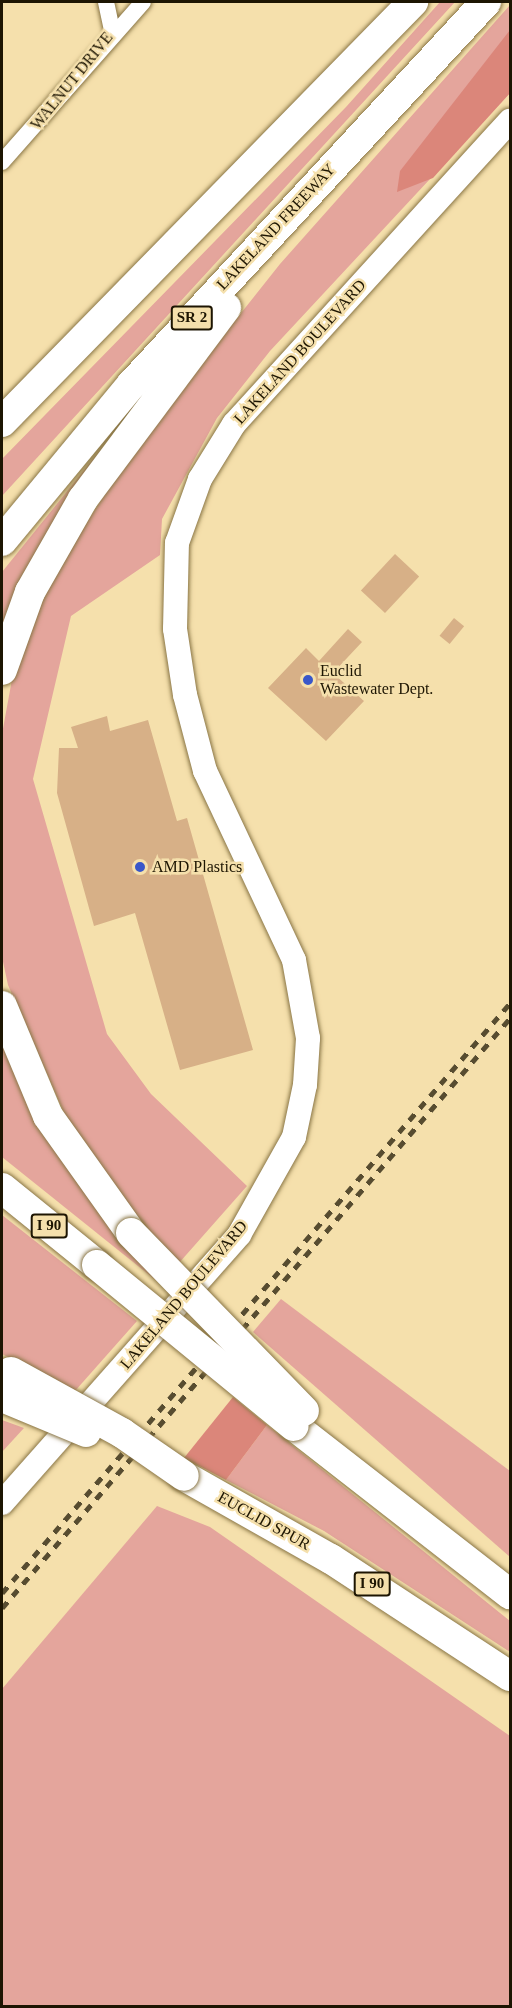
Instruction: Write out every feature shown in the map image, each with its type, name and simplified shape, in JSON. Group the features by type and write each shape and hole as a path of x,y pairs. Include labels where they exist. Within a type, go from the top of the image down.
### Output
{"highway":[{"path":"2,422 355,65 413,2"},
{"name":"LAKELAND FREEWAY","path":"2,541 132,384 486,2"},
{"path":"2,441 258,182 355,65"},
{"path":"2,670 30,592 83,499 220,316 393,104"},
{"path":"2,1006 48,1116 131,1233 299,1418"},
{"name":"I 90","path":"2,1188 97,1265 299,1418 422,1523 510,1594"},
{"name":"EUCLID SPUR","path":"5,1379 122,1433 184,1476 382,1590 510,1676"}],"street":[{"path":"106,2 112,31"},
{"name":"WALNUT DRIVE","path":"2,162 112,31 143,2"},
{"name":"LAKELAND BOULEVARD","path":"2,1503 239,1235 294,1137 304,1085 308,1038 294,960 205,771 185,695 175,629 177,543 200,479 234,424 510,121"}],"shaded area":[{"path":"440,2 455,2 2,496 2,459 346,107"},
{"path":"510,5 510,93 270,351 217,418 162,519 160,555 71,616 33,779 107,1034 151,1094 247,1186 179,1263 125,1209 73,1133 8,985 2,957 2,734 13,674 52,578 134,448 280,264"},
{"path":"510,30 510,93 433,178 397,192 400,171"},
{"path":"111,437 2,646 2,572"},
{"path":"2,1033 158,1282 2,1157"},
{"path":"2,1215 137,1321 75,1391 2,1354"},
{"path":"281,1299 510,1471 510,1557 253,1332"},
{"path":"233,1397 267,1425 226,1480 184,1458"},
{"path":"2,1420 24,1428 2,1452"},
{"path":"267,1425 510,1621 510,1652 324,1531 226,1480"},
{"path":"157,1506 210,1527 510,1736 510,2006 2,2006 2,1689"}],"building":[{"path":"395,554 419,577 385,613 361,591"},
{"path":"454,618 464,626 450,644 440,636"},
{"name":"Euclid Wastewater Dept.","path":"348,629 362,642 333,673 364,701 326,741 268,688 306,648 319,661"},
{"name":"AMD Plastics","path":"107,716 110,731 148,720 177,821 187,818 253,1050 180,1070 135,913 94,926 57,793 59,748 78,748 71,727"}],"railway":[{"path":"2,1593 510,1003"},
{"path":"2,1608 510,1018"}],"place":[{"name":"Euclid Wastewater Dept.","path":"308,680"},
{"name":"AMD Plastics","path":"140,867"}]}
